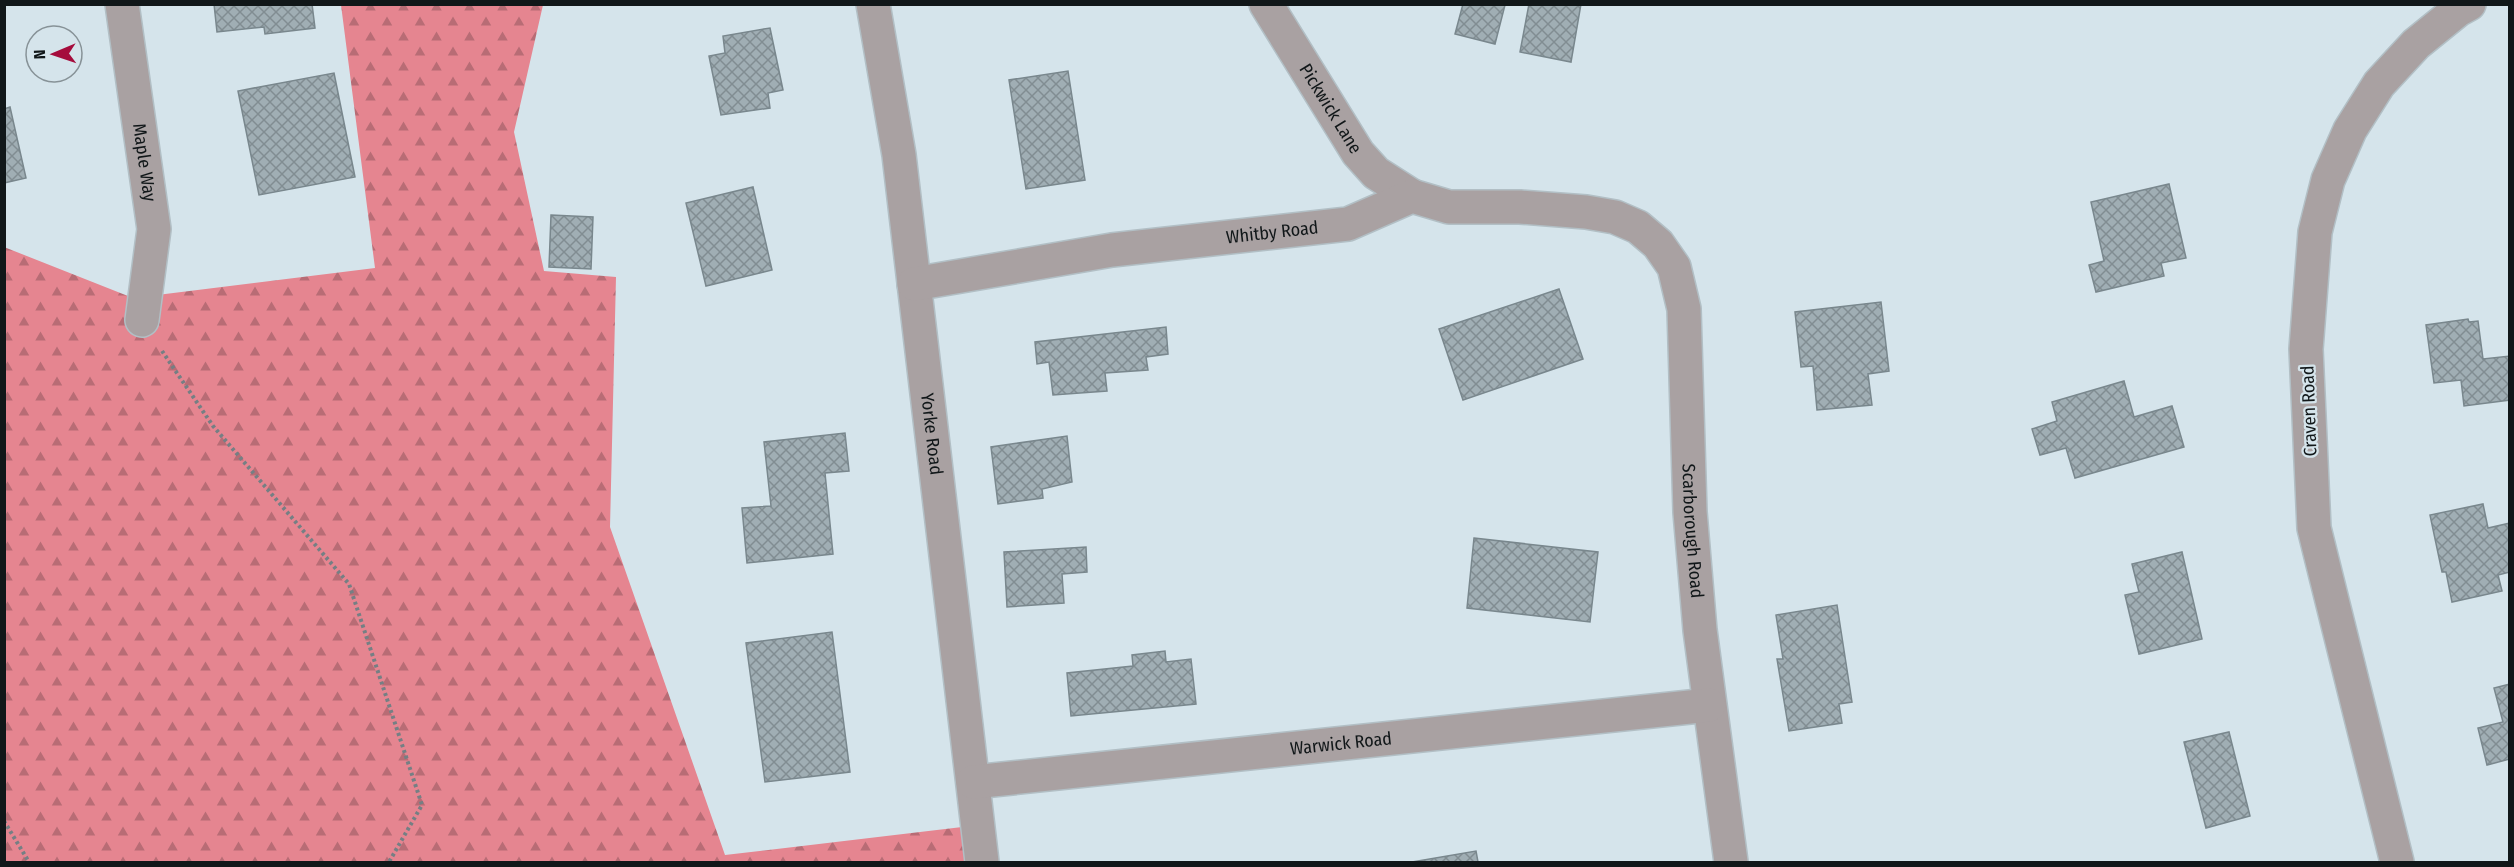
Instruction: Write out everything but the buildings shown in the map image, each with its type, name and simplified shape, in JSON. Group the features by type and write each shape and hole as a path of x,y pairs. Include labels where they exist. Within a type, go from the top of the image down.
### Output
{"street":[{"name":"Maple Way","path":"122,4 154,229 142,320"},
{"name":"Yorke Road","path":"873,4 899,155 982,862"},
{"name":"Pickwick Lane","path":"1266,4 1358,153 1376,173 1412,196"},
{"name":"Craven Road","path":"2397,862 2314,528 2306,349 2314,232 2328,180 2350,130 2379,84 2416,44 2469,4"},
{"name":"Whitby Road","path":"914,284 1112,250 1348,224 1412,196"},
{"name":"Scarborough Road","path":"1412,196 1449,207 1520,207 1586,212 1615,217 1638,227 1658,244 1674,267 1684,309 1690,512 1700,630 1731,862"},
{"name":"Warwick Road","path":"973,782 1709,705"}],"path":[{"path":"142,320 213,426 349,584 422,806 389,862"},
{"path":"4,821 29,862"}],"green space":[{"path":"341,5 543,5 514,132 544,271 616,277 610,527 725,855 979,825 983,862 5,862 4,247 133,298 375,268"}]}
